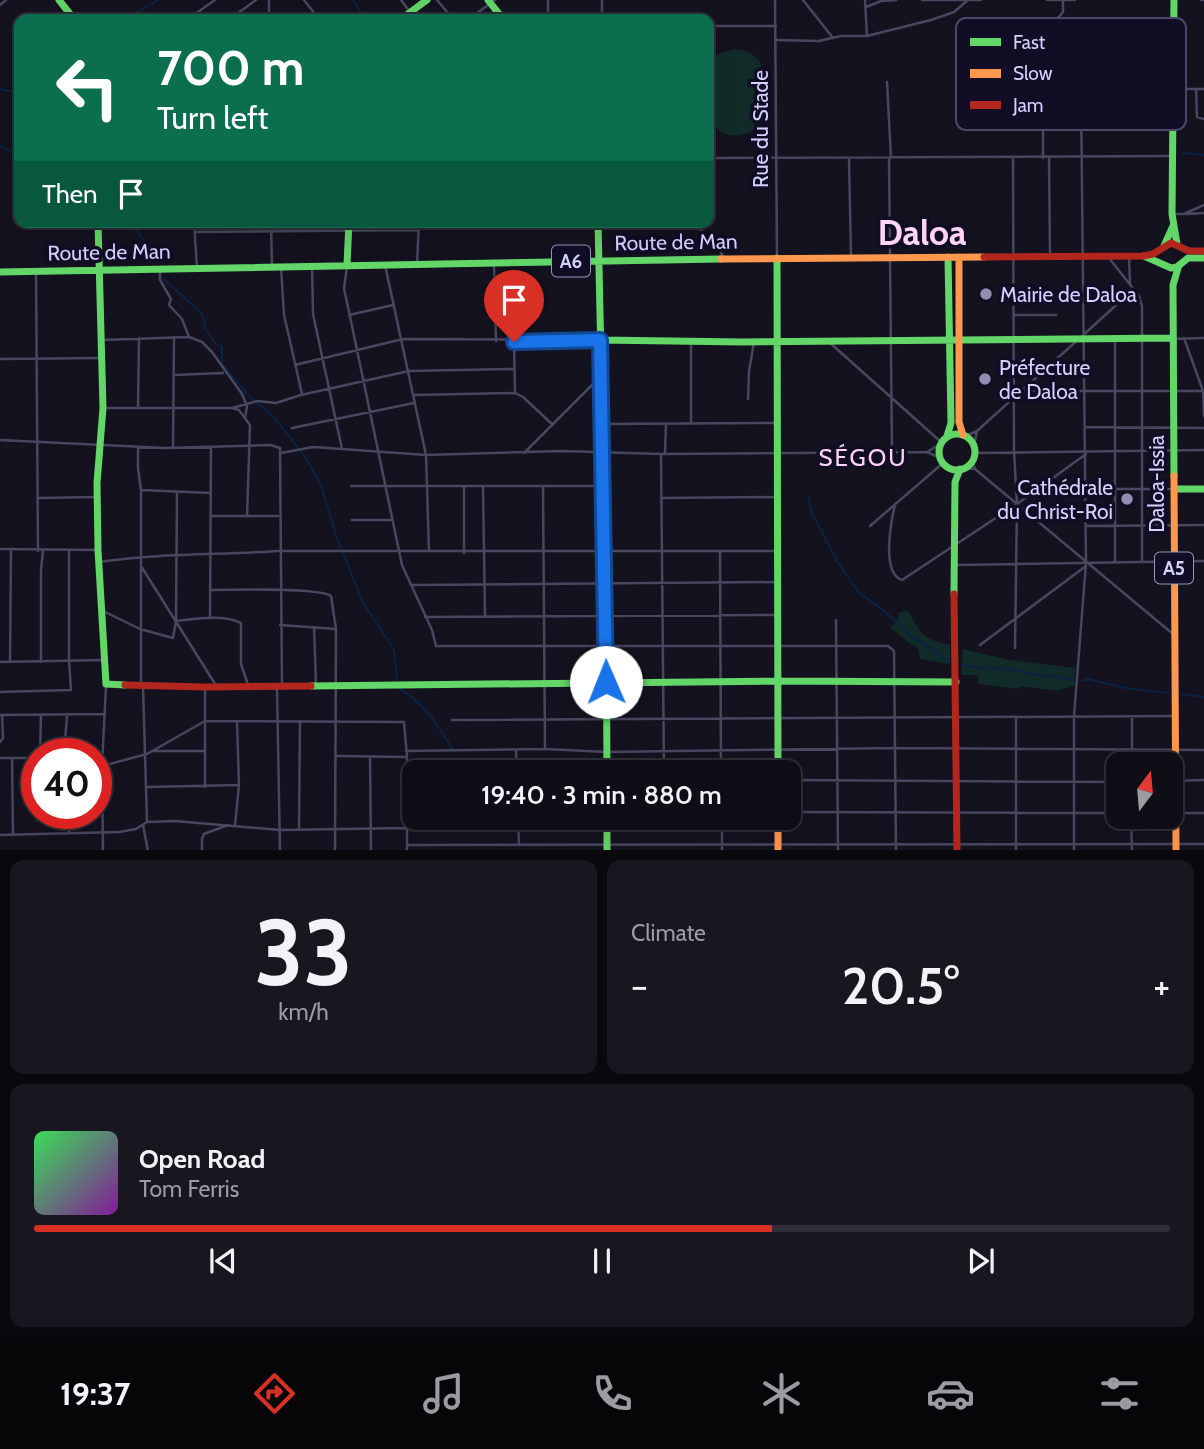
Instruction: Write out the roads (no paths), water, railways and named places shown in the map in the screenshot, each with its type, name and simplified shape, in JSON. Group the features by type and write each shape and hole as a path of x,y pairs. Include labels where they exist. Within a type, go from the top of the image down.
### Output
{"main road":[{"path":"415,14 427,0"},
{"path":"1174,0 1174,18"},
{"path":"1173,130 1172,214 1179,246 1184,253 1181,263"},
{"path":"1173,226 1160,256 1164,265 1174,268 1181,263 1204,258"},
{"path":"98,228 103,408 97,497 97,550 106,684 217,687 545,682 956,682"},
{"path":"348,265 349,228"},
{"path":"598,228 606,552 607,760"},
{"path":"1163,247 1171,243 1189,251 1204,251"},
{"name":"A6","path":"1143,256 1163,247"},
{"name":"Route de Man","path":"0,272 777,258 1143,256"},
{"name":"A6","path":"1143,256 1164,265"},
{"path":"948,257 951,424 943,441 944,463 956,482"},
{"path":"957,848 954,546 956,482 962,469 974,457 959,422 959,257"},
{"path":"777,258 778,760"},
{"name":"A5","path":"1173,285 1181,263"},
{"name":"A5","path":"1164,265 1173,285"},
{"name":"Daloa-Issia","path":"1173,285 1176,750"},
{"path":"600,340 691,343 1174,338"},
{"path":"943,441 964,435"},
{"path":"944,463 962,469"},
{"path":"1174,489 1204,489"},
{"path":"607,830 607,848"}],"street":[{"path":"0,5 6,0"},
{"path":"195,14 215,0"},
{"path":"237,14 256,0"},
{"path":"304,0 315,14"},
{"path":"437,0 449,14"},
{"name":"Rue du Stade","path":"775,0 777,258"},
{"path":"803,0 833,38"},
{"path":"866,0 867,36"},
{"path":"866,7 881,1 896,0"},
{"path":"922,0 981,0"},
{"path":"776,40 819,41 867,36 954,12 968,0"},
{"path":"1047,0 1075,0"},
{"path":"1058,18 1063,12 1063,0"},
{"path":"475,14 491,1"},
{"path":"714,26 776,26"},
{"path":"887,82 892,452"},
{"path":"1186,90 1204,89"},
{"path":"1196,90 1195,111 1197,117 1204,119"},
{"path":"1042,158 1043,130"},
{"path":"1074,850 1074,716 1086,564 1082,130"},
{"path":"714,158 1174,156"},
{"path":"1013,158 1013,398 1017,504 1015,648"},
{"path":"1049,158 1050,256"},
{"path":"849,159 851,258"},
{"path":"1184,214 1204,205"},
{"path":"1172,214 1204,214"},
{"path":"195,228 197,268"},
{"path":"195,232 318,228"},
{"path":"384,228 419,230 417,264"},
{"path":"698,228 721,250 724,259"},
{"path":"271,231 284,315 302,395"},
{"path":"1108,256 1134,289 1142,306 1142,562"},
{"path":"1129,258 1130,284"},
{"path":"494,263 496,341"},
{"path":"348,265 343,284 402,565 438,647 883,645 893,648 896,850"},
{"path":"386,265 426,455 429,552"},
{"path":"312,266 313,314 342,450"},
{"path":"160,269 160,280 171,299 169,305 182,319 189,337"},
{"path":"36,271 41,662"},
{"path":"964,435 977,431 1083,338 1134,289"},
{"path":"349,315 394,305"},
{"path":"1013,315 1056,315"},
{"path":"173,448 174,337"},
{"path":"102,340 189,337 202,342 242,394 247,406 245,418"},
{"path":"138,408 139,338"},
{"path":"1115,338 1115,562"},
{"path":"1174,338 1204,338"},
{"path":"1184,338 1203,391 1204,415"},
{"path":"295,365 403,339 514,342 600,340"},
{"path":"514,342 515,393"},
{"path":"748,399 754,342"},
{"path":"830,342 943,441 927,452"},
{"path":"691,343 691,424"},
{"path":"0,359 102,358"},
{"path":"103,408 232,408 258,401 275,404 302,395 409,371 514,369"},
{"path":"174,375 225,373"},
{"path":"524,453 601,376"},
{"path":"1023,391 1203,391"},
{"path":"413,396 515,393 553,425"},
{"path":"292,428 414,403"},
{"path":"232,408 239,410 250,425 247,516"},
{"path":"602,424 778,423"},
{"path":"664,760 662,498 666,424"},
{"path":"1085,427 1204,428"},
{"path":"977,431 974,457 1017,504 1175,636"},
{"path":"0,440 173,448 276,446 281,453 278,721 280,850"},
{"path":"138,446 141,490 140,629 144,756 148,787 147,822"},
{"path":"210,618 211,447"},
{"path":"281,453 313,447 426,455 603,451 663,454 927,452 944,463 870,526"},
{"path":"974,457 1014,451 1204,450"},
{"path":"895,505 890,570 896,578 905,579 1017,504 1086,452"},
{"path":"351,486 604,486"},
{"path":"464,486 464,553"},
{"path":"543,486 545,749"},
{"path":"483,487 485,616"},
{"path":"1086,489 1174,489"},
{"path":"141,490 212,493"},
{"path":"101,610 140,629 172,639 176,621 177,492"},
{"path":"39,498 97,497"},
{"path":"662,498 778,497"},
{"path":"212,516 279,516"},
{"path":"352,520 392,520"},
{"path":"1086,526 1204,525"},
{"path":"0,548 41,551 97,550"},
{"path":"10,662 11,549"},
{"path":"0,692 69,691 72,688 69,660 69,550"},
{"path":"98,562 140,556 279,551 778,551"},
{"path":"720,551 721,760"},
{"path":"955,565 1204,561"},
{"path":"980,645 1086,564"},
{"path":"141,566 217,687"},
{"path":"411,585 778,582"},
{"path":"211,590 327,593 334,601 337,720 335,850"},
{"path":"425,617 778,615"},
{"path":"176,621 210,618 241,623 241,664 248,685"},
{"path":"835,620 838,850"},
{"path":"280,625 336,629"},
{"path":"314,627 316,684"},
{"path":"1,661 104,660"},
{"path":"104,738 106,684"},
{"path":"204,687 205,787"},
{"path":"0,741 3,738 1,715 105,714"},
{"path":"40,738 41,715"},
{"path":"65,738 67,715"},
{"path":"1132,716 1132,749"},
{"path":"452,720 1176,716"},
{"path":"1016,717 1016,850"},
{"path":"112,764 144,756 205,721 404,722 407,757 337,756"},
{"path":"235,825 239,785 237,721"},
{"path":"299,830 300,721"},
{"path":"407,751 545,749 607,752 836,748 1204,750"},
{"path":"516,750 516,760"},
{"path":"153,751 205,751"},
{"path":"370,757 371,850"},
{"path":"0,758 21,758"},
{"path":"12,758 13,834"},
{"path":"801,780 1106,782"},
{"path":"1183,781 1204,780"},
{"path":"148,787 239,785"},
{"path":"801,812 1106,813"},
{"path":"1183,813 1204,813"},
{"path":"0,835 128,831 147,822 235,825 280,830 402,828"},
{"path":"143,825 148,850"},
{"path":"202,850 204,834 228,825"},
{"path":"69,829 69,833"},
{"path":"407,830 407,850"},
{"path":"518,830 519,845"},
{"path":"722,830 722,850"},
{"path":"1131,830 1132,850"},
{"path":"102,832 103,850"},
{"path":"407,845 607,848 896,845 957,848 1016,845 1176,847 1204,844"},
{"path":"415,845 417,850"},
{"path":"460,846 461,850"}],"waterway":[{"path":"134,14 158,0"},
{"path":"353,0 362,14"},
{"path":"0,89 14,92"},
{"path":"0,146 14,152"},
{"path":"1182,153 1204,155"},
{"path":"135,228 159,257"},
{"path":"164,279 201,313 204,327 215,343 222,347 222,364 247,394 273,416 306,458 322,488 336,535 362,601 394,650 397,681"},
{"path":"809,497 811,511 837,561 859,593 882,609 913,638 948,661"},
{"path":"961,665 1073,680"},
{"path":"1082,681 1088,679 1126,688 1169,693"},
{"path":"398,688 429,715 452,749"},
{"path":"1181,694 1204,697"}],"place":[{"name":"Mairie de Daloa","path":"986,294"},
{"name":"Préfecture de Daloa","path":"985,379"},
{"name":"Cathédrale du Christ-Roi","path":"1127,499"}],"district":[{"name":"Daloa","path":"922,232"},
{"name":"SÉGOU","path":"863,457"}]}
